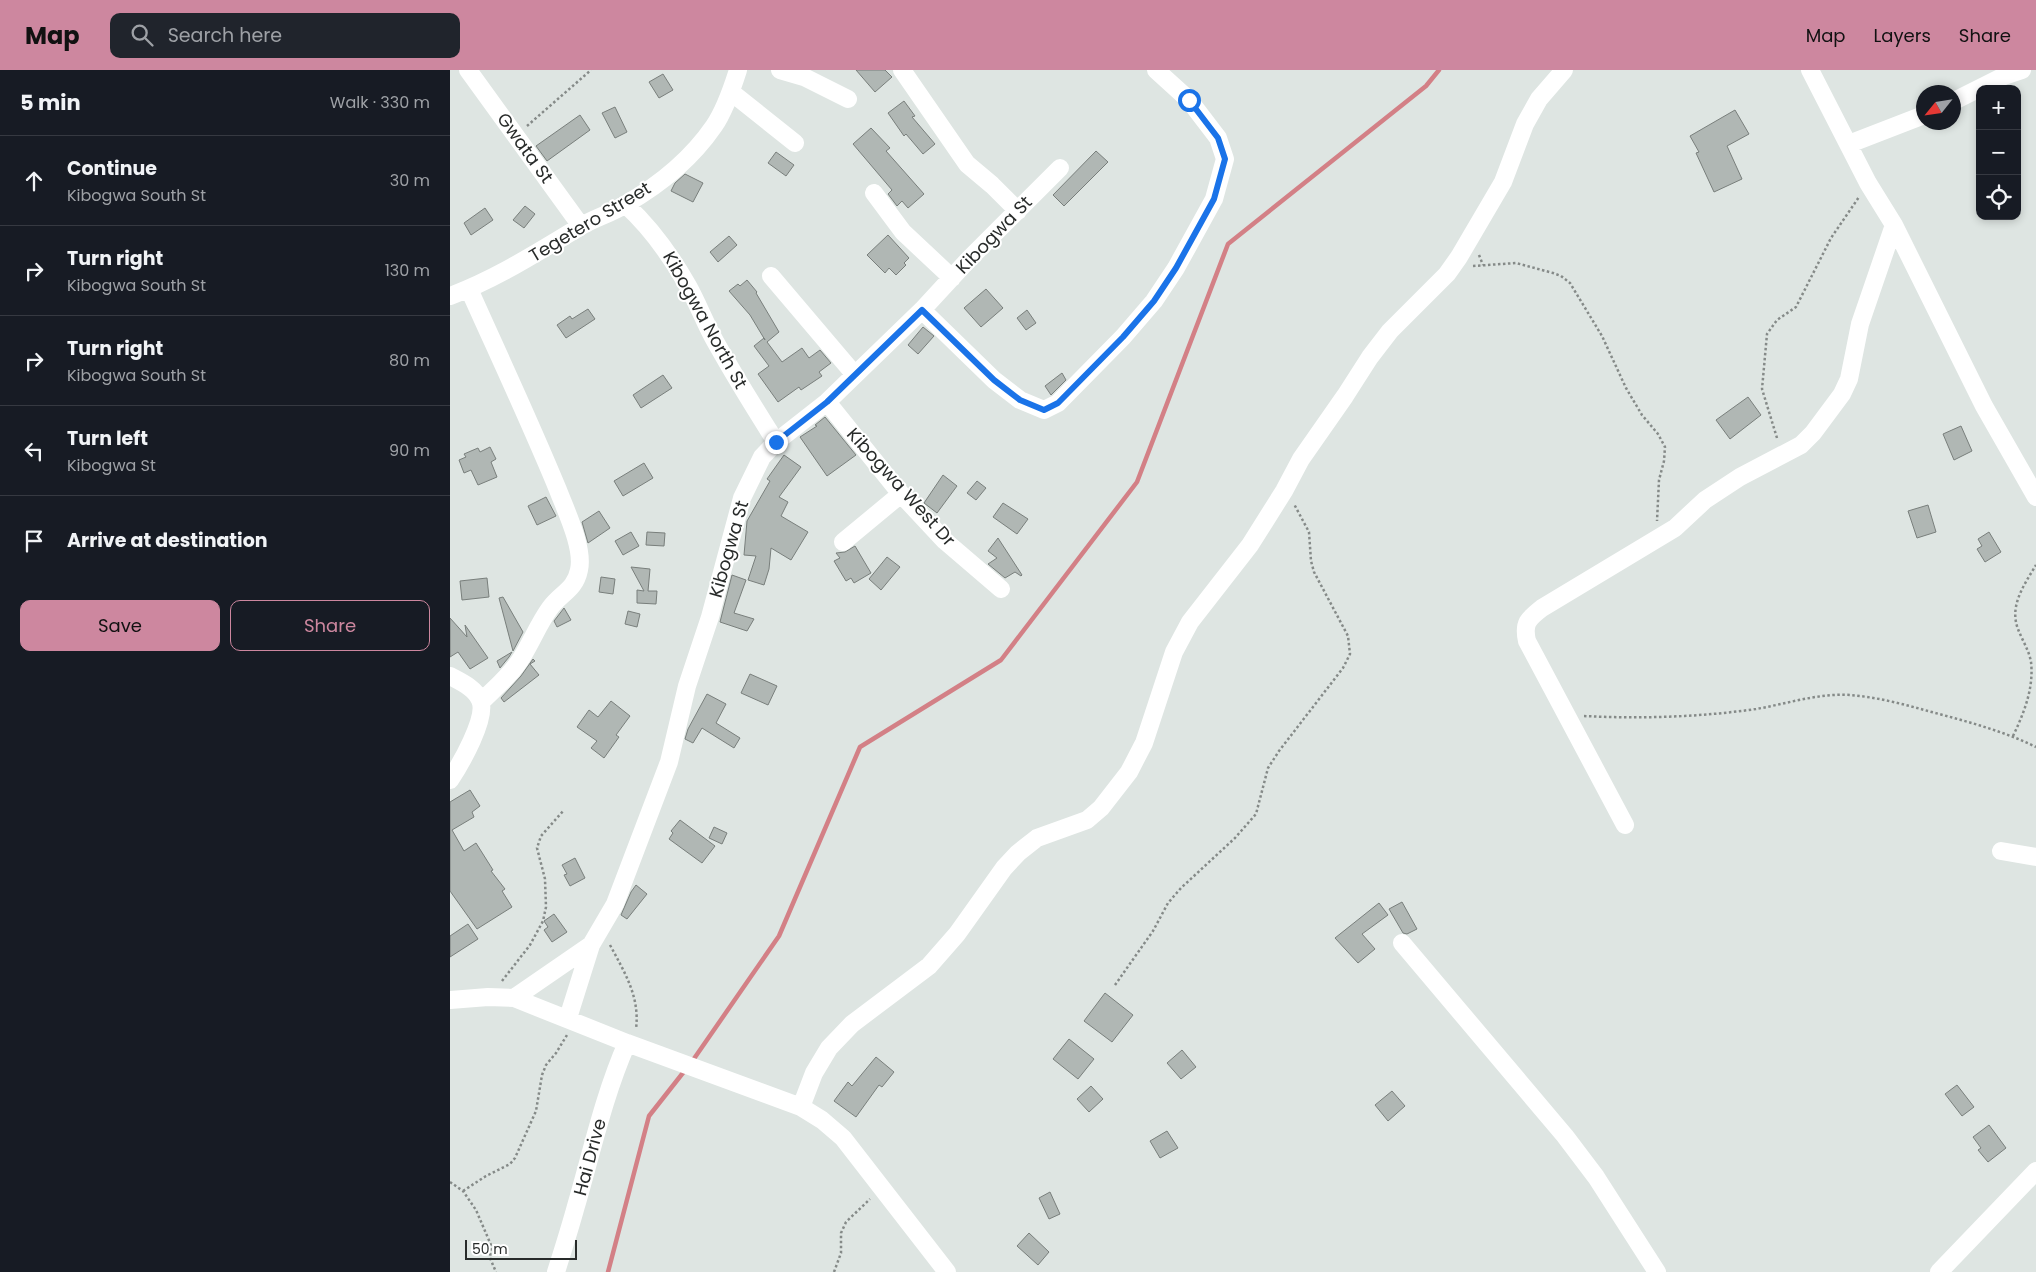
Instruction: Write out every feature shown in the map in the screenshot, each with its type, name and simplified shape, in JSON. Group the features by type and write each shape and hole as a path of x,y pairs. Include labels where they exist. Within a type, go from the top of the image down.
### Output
{"street":[{"name":"Gwata St","path":"468,70 581,226"},
{"name":"Tegetero Street","path":"450,296 521,263 581,226 626,205 679,166 714,125 731,92 738,70"},
{"path":"780,70 804,78 848,99"},
{"path":"902,70 967,164 1018,211"},
{"path":"922,310 994,380 1020,400 1044,410 1058,403 1123,337 1154,301 1176,268 1214,199 1225,159 1218,138 1189,100 1156,70"},
{"path":"801,1107 814,1073 828,1048 852,1024 929,966 957,934 1004,868 1018,853 1036,838 1087,820 1101,808 1129,772 1144,743 1174,652 1190,622 1250,545 1284,491 1301,459 1370,357 1390,331 1447,274 1459,257 1503,182 1526,124 1539,99 1564,70"},
{"path":"1810,70 1868,183 1894,225 1984,406 2036,497"},
{"path":"1961,98 2004,76 2022,70"},
{"path":"731,92 795,143"},
{"path":"1849,144 1916,118"},
{"name":"Kibogwa St","path":"514,998 592,945 615,904 669,762 687,686 710,617 742,498 762,457 776,442 827,402 922,310 1060,168"},
{"path":"874,193 903,232 952,278"},
{"name":"Kibogwa North St","path":"626,205 643,221 662,244 688,286 734,373 776,442"},
{"path":"1625,825 1527,642 1524,630 1528,619 1542,608 1658,539 1719,491 1740,477 1801,445 1813,433 1842,394 1849,379 1860,324 1894,225"},
{"path":"771,276 855,374"},
{"path":"469,288 546,460 580,554 580,569 574,586 552,605 521,659 481,702"},
{"name":"Kibogwa West Dr","path":"827,402 901,494 945,540 1000,589"},
{"path":"843,542 901,494"},
{"path":"450,676 472,689 481,702 482,712 461,764 450,780"},
{"path":"2001,851 2036,857"},
{"path":"1402,943 1565,1136 1596,1177 1657,1272"},
{"path":"572,1019 592,945"},
{"path":"450,999 514,998 572,1019 630,1044 801,1107 822,1120 843,1138 947,1272"},
{"name":"Hai Drive","path":"556,1272 596,1130 615,1071 630,1044"},
{"path":"1939,1272 2036,1171"}],"path":[{"path":"516,135 591,70"},
{"path":"1783,456 1762,389 1767,334 1777,320 1796,307 1831,238 1868,183"},
{"path":"1472,266 1516,263 1562,276 1570,283 1602,336 1626,388 1642,415 1658,434 1665,447 1664,462 1659,480 1657,506 1658,539"},
{"path":"1116,985 1153,931 1168,903 1181,888 1235,838 1256,814 1268,768 1343,668 1350,654 1348,636 1310,561 1309,532 1299,512 1284,491"},
{"path":"2013,736 2026,706 2031,673 2031,660 2015,619 2016,608 2020,589 2036,565"},
{"path":"1567,715 1649,717 1712,713 1755,709 1803,699 1849,695 1896,703 1976,723 2013,736 2036,747"},
{"path":"488,997 511,972 543,921 546,907 544,879 537,848 541,836 564,810"},
{"path":"601,928 635,994 638,1014 630,1044"},
{"path":"463,1191 486,1176 510,1164 515,1158 536,1111 542,1075 546,1065 556,1053 572,1019"},
{"path":"450,1182 463,1191 476,1210 491,1245 490,1258 496,1272"},
{"path":"834,1272 842,1253 841,1233 846,1222 882,1188"}],"building":[{"path":"856,70 885,70 892,77 875,92"},
{"path":"663,74 673,90 659,98 649,82"},
{"path":"904,101 915,116 912,117 935,144 923,154 906,134 904,136 888,113"},
{"path":"615,107 627,132 615,138 602,113"},
{"path":"1735,110 1749,134 1727,146 1742,179 1714,192 1696,153 1699,152 1690,136"},
{"path":"580,115 590,130 547,161 536,146"},
{"path":"871,128 890,148 886,151 924,194 908,208 902,201 897,206 888,194 892,190 853,144"},
{"path":"1096,151 1108,162 1064,206 1053,195"},
{"path":"776,152 794,165 786,176 768,163"},
{"path":"685,174 703,183 693,202 671,191 675,183"},
{"path":"525,206 535,214 524,228 513,220"},
{"path":"485,208 493,220 471,235 464,223"},
{"path":"888,235 909,258 904,263 906,265 896,275 889,268 885,273 867,255"},
{"path":"729,236 737,245 718,262 710,252"},
{"path":"747,280 757,292 779,332 767,342 782,362 802,348 809,358 820,350 831,363 819,372 822,376 801,390 799,387 778,402 758,374 769,366 754,346 764,338 750,315 729,291"},
{"path":"986,289 1003,308 981,327 964,308"},
{"path":"588,309 595,319 566,338 557,325 570,316 572,319"},
{"path":"1027,310 1036,323 1026,330 1017,318"},
{"path":"923,327 934,336 918,354 908,345"},
{"path":"1062,373 1066,380 1051,395 1045,386"},
{"path":"663,375 672,388 641,408 633,395"},
{"path":"1748,397 1761,415 1730,439 1716,420"},
{"path":"825,417 856,455 827,476 800,437 817,426 815,425"},
{"path":"1961,426 1972,451 1954,460 1943,434"},
{"path":"490,447 496,459 491,462 497,477 478,485 471,470 464,473 459,460 466,457 464,454 478,448 480,452"},
{"path":"784,455 801,467 779,497 788,502 781,516 808,532 791,560 771,548 769,569 764,585 748,580 756,556 744,555 747,521 770,481 767,479"},
{"path":"644,463 653,478 623,496 614,481"},
{"path":"943,475 957,486 937,513 924,503"},
{"path":"977,481 986,488 976,500 967,493"},
{"path":"546,497 556,516 537,525 528,506"},
{"path":"1003,503 1028,519 1017,534 993,517"},
{"path":"1928,505 1936,532 1917,538 1908,511"},
{"path":"599,511 610,528 588,543 582,522"},
{"path":"631,532 639,546 623,555 615,541"},
{"path":"647,532 665,533 664,546 646,545"},
{"path":"1989,532 2001,552 1985,562 1977,549 1982,546 1978,539"},
{"path":"998,538 1021,576 1015,572 1005,578 988,564 997,558 988,551"},
{"path":"855,546 871,573 854,583 851,578 846,581 834,561 840,558 836,553 845,552"},
{"path":"887,557 900,567 881,590 869,579"},
{"path":"631,567 650,569 648,591 657,591 656,604 637,603 637,590 644,591"},
{"path":"732,575 746,580 734,613 754,619 747,631 720,622"},
{"path":"601,577 615,579 613,594 599,592"},
{"path":"487,578 489,597 462,600 460,581"},
{"path":"503,597 523,632 513,651 499,598"},
{"path":"564,608 571,620 557,627 554,621"},
{"path":"628,611 640,614 637,627 625,624"},
{"path":"450,618 467,637 465,625 488,658 470,669 458,652 450,657"},
{"path":"512,652 509,657 500,668 497,661"},
{"path":"533,659 535,661 530,664 539,675 504,702 501,698 521,676"},
{"path":"750,674 777,686 768,705 741,693"},
{"path":"707,694 726,704 716,723 740,738 734,748 702,728 693,743 685,739 688,729"},
{"path":"611,701 630,716 616,735 619,737 604,758 591,748 597,741 577,727 589,710 598,717"},
{"path":"470,790 480,806 472,812 474,817 452,830 464,851 476,843 493,870 491,871 505,889 502,891 512,907 477,929 450,891 450,802"},
{"path":"680,820 715,846 702,863 669,839 673,833 671,831"},
{"path":"714,827 727,833 722,844 709,838"},
{"path":"575,858 585,878 570,886 564,875 567,874 562,865"},
{"path":"636,885 647,894 627,919 621,915"},
{"path":"1402,902 1417,929 1407,934 1403,933 1389,909"},
{"path":"1379,903 1388,915 1362,934 1375,949 1358,963 1335,938"},
{"path":"554,914 567,932 552,942 544,930 548,927 544,921"},
{"path":"468,924 478,939 450,957 450,936"},
{"path":"1105,993 1133,1015 1112,1042 1084,1021"},
{"path":"1069,1039 1094,1059 1078,1079 1053,1059"},
{"path":"1182,1050 1196,1067 1181,1079 1167,1063"},
{"path":"876,1057 894,1072 882,1087 879,1085 856,1117 834,1101 848,1082 852,1086"},
{"path":"1957,1085 1974,1107 1962,1116 1945,1094"},
{"path":"1091,1086 1103,1099 1089,1112 1077,1099"},
{"path":"1392,1091 1405,1106 1388,1121 1375,1105"},
{"path":"1989,1125 2006,1148 1988,1162 1978,1150 1981,1148 1973,1137"},
{"path":"1167,1131 1178,1148 1160,1158 1150,1141"},
{"path":"1050,1192 1060,1214 1049,1219 1039,1198"},
{"path":"1029,1233 1049,1252 1038,1265 1017,1246"}],"waterway":[{"path":"691,1063 779,936 860,747 1001,660 1137,482 1228,244 1426,86 1439,70"},
{"path":"608,1272 649,1116 686,1069"}],"route":[{"path":"776,442 827,402 922,310 964,353 1020,400 1044,410 1058,403 1123,337 1154,301 1176,268 1214,199 1225,159 1218,138 1189,100"}]}
